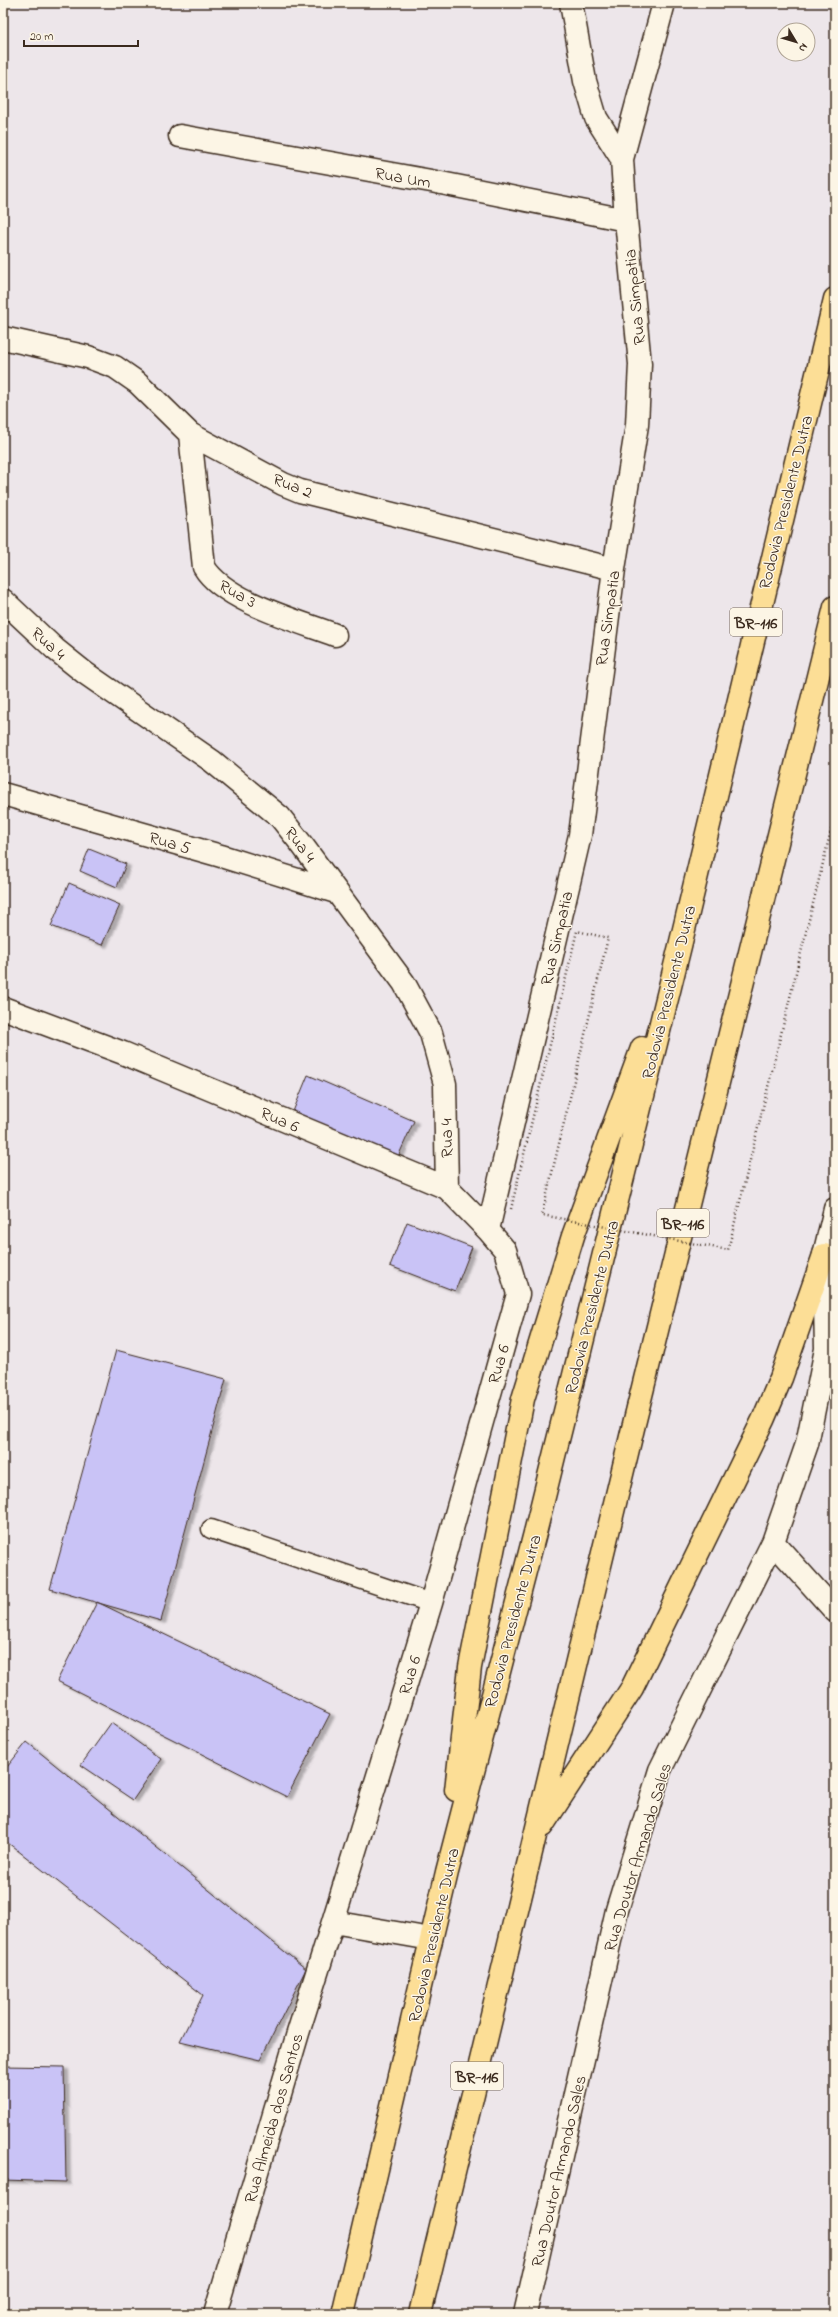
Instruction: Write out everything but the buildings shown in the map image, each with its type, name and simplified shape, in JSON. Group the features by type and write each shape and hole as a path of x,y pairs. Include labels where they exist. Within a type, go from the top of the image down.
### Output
{"highway":[{"name":"Rodovia Presidente Dutra","path":"343,2314 446,1872 536,1529 680,946 835,299"},
{"name":"BR-116","path":"420,2314 634,1424 835,607"},
{"path":"446,1872 470,1667 523,1399 573,1236 680,946"},
{"path":"534,1839 632,1688 763,1420 781,1378 824,1255"}],"street":[{"path":"571,3 585,82 596,118 622,159"},
{"name":"Rua Simpatia","path":"488,1230 580,835 614,569 637,426 640,364 626,220 622,159 664,3"},
{"name":"Rua Um","path":"180,136 431,181 626,220"},
{"name":"Rua 2","path":"3,338 88,357 115,367 138,383 190,434 283,484 300,491 614,569"},
{"name":"Rua 3","path":"190,434 204,567 210,576 221,586 257,605 335,635"},
{"name":"Rua 4","path":"3,600 55,649 85,673 212,761 280,817 404,983 431,1033 445,1084 447,1188"},
{"name":"Rua 5","path":"3,794 221,856 336,892"},
{"name":"Rua 6","path":"3,1008 123,1053 447,1188 488,1230 505,1250 518,1294 431,1603 333,1922"},
{"name":"Rua Doutor Armando Sales","path":"525,2314 617,1910 660,1770 773,1542 807,1444 826,1349 824,1255 835,1209"},
{"path":"773,1542 835,1611"},
{"path":"333,1922 431,1939"},
{"name":"Rua Almeida dos Santos","path":"215,2314 298,2033 333,1922"}],"lane":[{"path":"211,1529 431,1603"}],"path":[{"path":"511,1209 577,931 608,938 542,1215 728,1250 835,814"}]}
